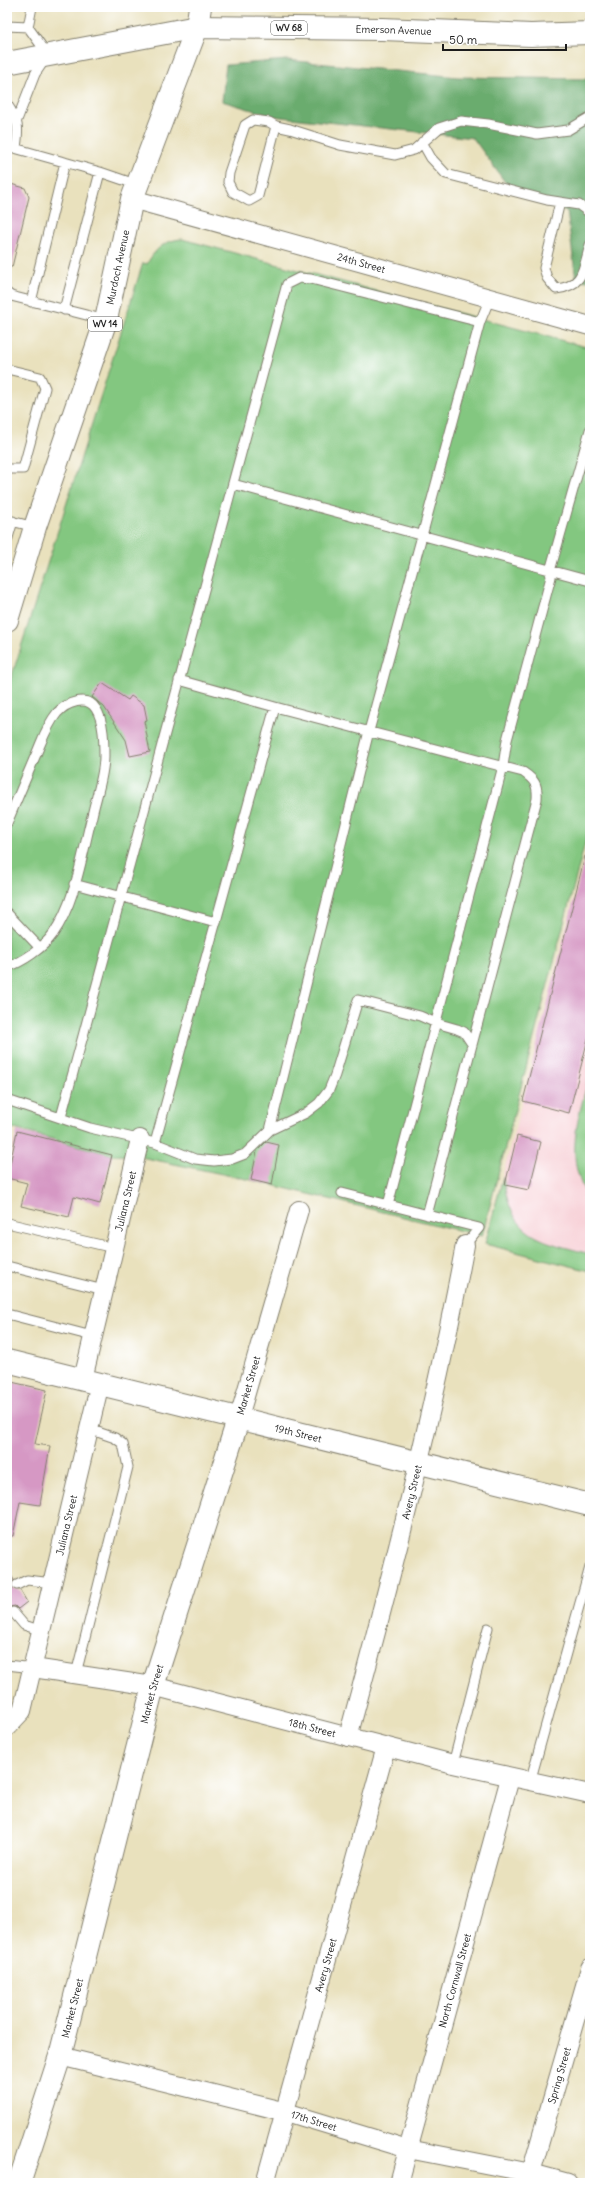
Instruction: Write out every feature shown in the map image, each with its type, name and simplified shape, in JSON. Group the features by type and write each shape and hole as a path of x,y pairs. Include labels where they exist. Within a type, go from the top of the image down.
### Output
{"street":[{"name":"Emerson Avenue","path":"199,17 382,29 531,35 590,33"},
{"name":"WV 68","path":"7,63 48,55 199,17"},
{"name":"Murdoch Avenue","path":"7,618 35,528 106,320 135,192 199,17"},
{"name":"24th Street","path":"135,192 490,298 590,326"},
{"name":"Juliana Street","path":"9,1721 22,1711 42,1631 89,1429 92,1336 114,1248 147,1141"},
{"name":"Market Street","path":"19,2183 60,2056 153,1686 238,1417 298,1210"},
{"name":"Avery Street","path":"348,1737 449,1334 465,1245"},
{"name":"19th Street","path":"7,1361 590,1505"},
{"name":"18th Street","path":"33,1668 153,1686 453,1764 510,1778 590,1794"},
{"name":"Avery Street","path":"265,2183 286,2112 386,1747"},
{"name":"North Cornwall Street","path":"399,2183 510,1778"},
{"name":"Spring Street","path":"530,2178 590,1968"},
{"name":"17th Street","path":"60,2056 286,2112 408,2149 530,2178 568,2183"}],"lane":[{"path":"32,7 28,27 48,55 35,74 18,120 18,131 11,147 100,172 135,192"},
{"path":"7,26 28,27"},
{"path":"7,104 18,120"},
{"path":"276,126 258,196 249,200 233,192 228,182 229,173 245,125 254,120 269,122 276,126 340,145 395,155 414,150 439,128 461,121 488,124 537,134 568,130 590,117"},
{"path":"422,142 431,158 446,174 560,202 579,205 590,213"},
{"path":"31,302 66,162"},
{"path":"64,310 100,172"},
{"path":"560,202 544,268 547,278 556,289 570,288 577,282 584,268 590,245"},
{"path":"61,1117 287,284 299,278 311,279 480,322"},
{"path":"7,293 31,302 106,320"},
{"path":"270,1130 369,731 480,322 490,298"},
{"path":"7,369 40,377 45,388 23,469 7,469"},
{"path":"388,1205 503,766 507,740 551,577 550,571 590,430"},
{"path":"233,484 590,581"},
{"path":"7,541 10,520 35,528"},
{"path":"179,680 275,707 523,772 533,779 538,788 537,799 427,1214"},
{"path":"7,823 40,744 57,714 72,702 80,701 89,703 96,709 99,716 103,735 104,759 74,884 66,908 53,933 29,955 7,967"},
{"path":"147,1141 216,922 275,707"},
{"path":"74,884 216,922"},
{"path":"7,913 39,947"},
{"path":"7,1100 90,1128 147,1141 195,1159 214,1161 232,1159 245,1154 270,1130 306,1113 319,1103 329,1090 358,1000 420,1016 464,1032 472,1044"},
{"path":"342,1193 479,1228 465,1245"},
{"path":"7,1223 114,1248"},
{"path":"7,1266 104,1290"},
{"path":"7,1314 92,1336"},
{"path":"76,1674 128,1467 123,1444 115,1438 89,1429"},
{"path":"530,1782 590,1567"},
{"path":"16,1585 27,1580 53,1583"},
{"path":"12,1612 24,1625 42,1631"},
{"path":"453,1764 488,1628"},
{"path":"7,1665 33,1668"}],"shaded area":[{"path":"590,837 590,1271 485,1244"}],"green space":[{"path":"287,60 458,77 590,79 590,281 576,280 567,211 510,189 473,138 272,116 222,101 226,65"},
{"path":"182,239 590,348 590,824 482,1236 251,1180 136,1156 112,1155 7,1127 7,691 143,263 147,264 153,254 161,246 170,241"},
{"path":"590,1073 590,1200 582,1185 577,1169 575,1137 581,1105"},
{"path":"503,1177 507,1197 513,1213 521,1224 530,1233 542,1240 590,1254 590,1271 485,1244"}],"building":[{"path":"7,183 25,188 29,197 12,267 7,267"},
{"path":"102,683 128,700 131,696 144,705 147,720 144,721 150,752 130,756 126,740 104,707 92,697"},
{"path":"585,856 590,857 590,1031 569,1113 523,1101"},
{"path":"17,1131 112,1155 100,1204 74,1197 69,1217 21,1206 27,1183 7,1178"},
{"path":"517,1136 541,1142 529,1190 505,1185"},
{"path":"266,1142 279,1145 272,1185 251,1180 257,1151"},
{"path":"7,1381 47,1390 35,1444 50,1446 40,1505 20,1502 13,1536 7,1536"},
{"path":"7,1569 14,1580 12,1588 20,1590 27,1602 18,1609 15,1606 9,1607 7,1616"}]}
